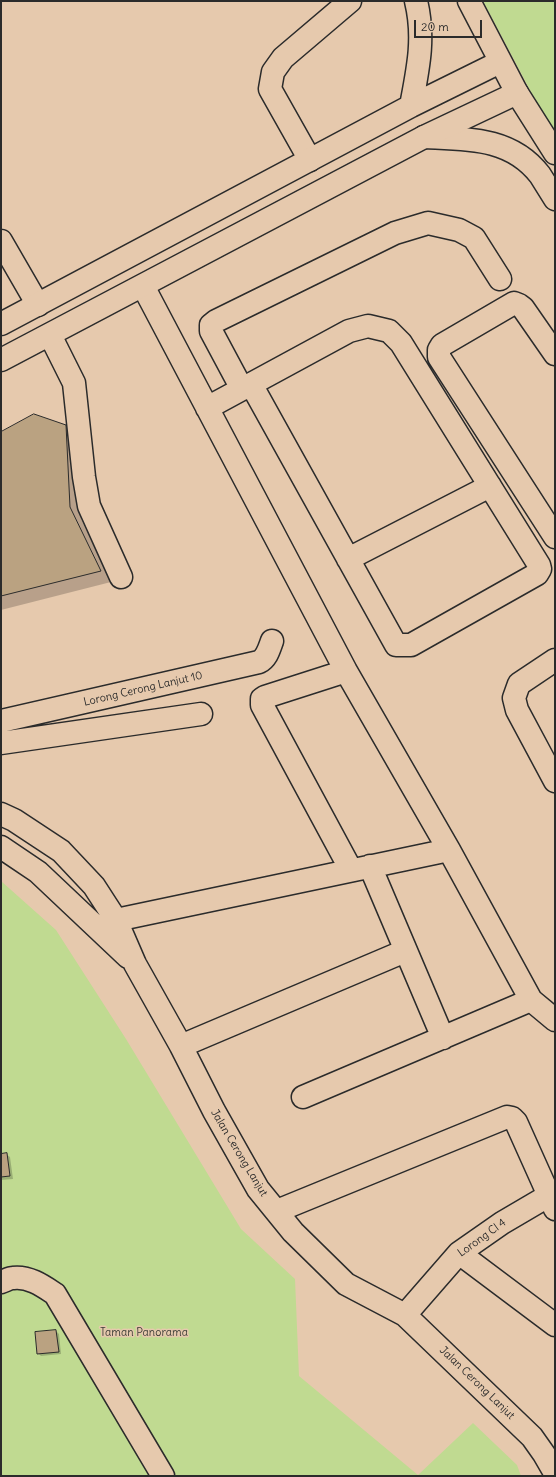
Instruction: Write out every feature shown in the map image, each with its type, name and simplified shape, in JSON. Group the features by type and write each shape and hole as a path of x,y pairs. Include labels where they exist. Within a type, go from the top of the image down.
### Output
{"street":[{"path":"310,160 270,89 273,72 283,58 350,1"},
{"path":"411,106 421,46 420,17 416,1"},
{"path":"469,1 500,62 555,153"},
{"path":"1,324 411,106 500,62"},
{"path":"1,360 424,137 518,93"},
{"path":"424,137 471,139 492,143 509,150 527,162 540,175 555,199"},
{"path":"207,408 247,386 349,331 368,326 389,331 401,343 539,565 540,569 537,574 411,645 396,645 348,559 247,386 212,331 212,325 216,321 395,233 428,223 459,230 474,238 500,279"},
{"path":"1,241 38,305"},
{"path":"142,286 346,671 531,1000 555,1020"},
{"path":"555,354 523,308 519,304 514,303 442,345 439,350 439,357 555,537"},
{"path":"50,335 74,383 84,477 89,506 121,577"},
{"path":"348,559 490,486"},
{"name":"Lorong Cerong Lanjut 10","path":"1,721 259,662 263,660 267,654 272,641"},
{"path":"555,660 519,684 514,698 517,710 555,781"},
{"path":"346,671 265,697 262,700 262,705 360,868 406,951 443,1038"},
{"path":"1,743 201,714"},
{"name":"Jalan Cerong Lanjut","path":"1,814 14,820 60,851 94,886 116,920 135,964 258,1189 293,1232 346,1284 406,1315 532,1438 544,1454 555,1473"},
{"name":"Jalan Cerong Lanjut","path":"1,847 38,872 135,964"},
{"path":"116,920 448,850"},
{"path":"181,1046 406,951"},
{"path":"303,1097 531,1000"},
{"path":"277,1211 507,1117 512,1118 516,1122 553,1199"},
{"name":"Lorong Cl 4","path":"406,1315 459,1252 502,1223 553,1199"},
{"path":"459,1252 555,1325"},
{"path":"1,1282 13,1278 29,1280 38,1282 55,1294 163,1476"}],"green space":[{"path":"483,1 555,1 555,131 552,132"},
{"name":"Taman Panorama","path":"1,881 56,930 126,1039 241,1229 295,1279 299,1376 418,1475 473,1423 517,1465 521,1476 1,1476"}],"building":[{"path":"34,414 66,425 70,507 101,571 1,596 1,432"},
{"path":"7,1153 10,1176 1,1177 1,1154"},
{"path":"56,1330 59,1352 37,1354 35,1332"}]}
